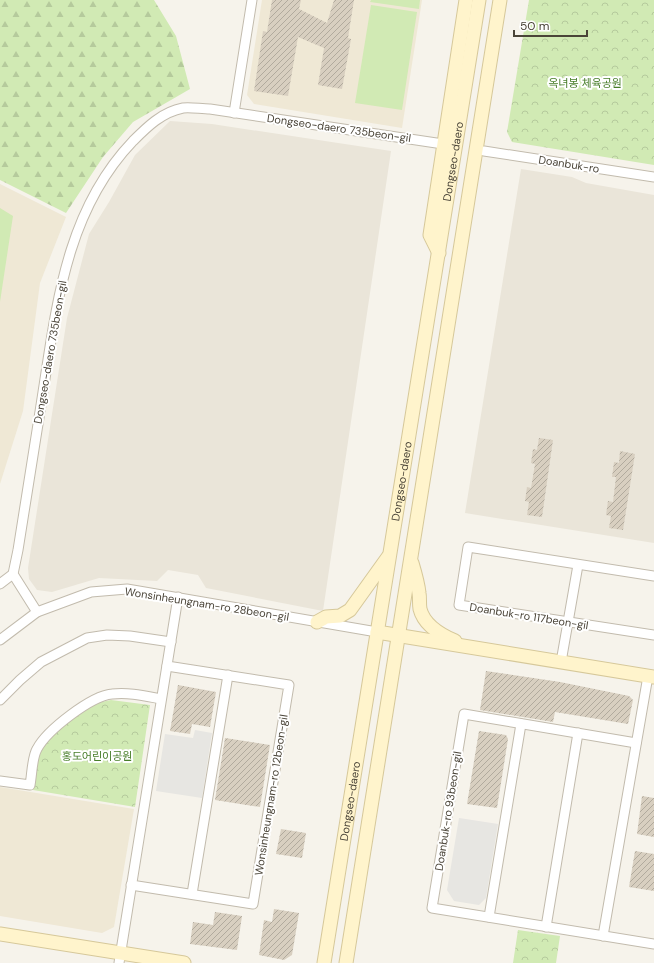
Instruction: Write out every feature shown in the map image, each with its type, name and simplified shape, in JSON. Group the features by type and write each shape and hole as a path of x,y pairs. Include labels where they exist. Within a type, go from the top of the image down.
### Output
{"street":[{"path":"234,113 252,0"},
{"path":"439,252 430,234 466,0"},
{"name":"Dongseo-daero","path":"324,963 479,0"},
{"name":"Dongseo-daero","path":"346,963 500,0"},
{"path":"459,257 470,237 509,0"},
{"name":"Dongseo-daero 735beon-gil","path":"13,574 56,308 66,267 77,231 97,189 112,166 129,146 158,118 183,108 210,109 443,144"},
{"name":"Doanbuk-ro","path":"484,152 654,177"},
{"name":"Doanbuk-ro 117beon-gil","path":"654,576 468,548 459,605 654,635"},
{"path":"317,622 326,617 340,616 350,610 390,556"},
{"path":"411,559 416,578 420,608 424,618 433,628 444,636 472,647"},
{"path":"561,662 578,565"},
{"path":"0,584 13,574 37,612"},
{"name":"Wonsinheungnam-ro 28beon-gil","path":"0,640 37,612 91,592 127,588 377,632"},
{"path":"120,958 178,598"},
{"path":"377,632 651,677 636,743 603,936"},
{"path":"0,700 41,662 87,638 106,635 130,636 171,642"},
{"name":"Wonsinheungnam-ro 12beon-gil","path":"132,885 254,904 289,685 167,666"},
{"path":"192,894 228,675"},
{"path":"0,781 30,785 36,750 47,734 58,724 95,698 111,694 126,693 161,699"},
{"name":"Doanbuk-ro 93beon-gil","path":"636,743 464,714 432,908 654,944"},
{"path":"489,917 522,724"},
{"path":"546,927 578,733"},
{"path":"0,934 120,958 184,963"}],"shaded area":[{"path":"262,0 422,0 402,128 254,104 247,95"},
{"path":"170,121 212,124 391,151 323,611 206,588 198,575 168,570 157,581 99,578 52,592 37,590 29,579 28,568 67,318 89,234 135,155"},
{"path":"521,169 572,177 586,183 654,195 654,543 465,513"},
{"path":"0,184 66,217 40,283 23,411 0,484"},
{"path":"195,730 212,733 202,798 156,791 165,734 193,738"},
{"path":"0,787 134,809 114,927 102,933 0,916"},
{"path":"459,818 498,824 486,898 479,905 454,901 447,890"}],"green space":[{"path":"0,0 154,0 176,36 190,89 133,122 103,157 66,213 0,180"},
{"path":"371,0 420,0 419,9 370,2"},
{"name":"옥녀봉 체육공원","path":"529,0 654,0 654,165 512,142 507,132"},
{"path":"371,5 417,12 402,110 355,103"},
{"path":"0,208 13,216 0,302"},
{"name":"홍도어린이공원","path":"111,700 150,705 135,807 33,790 38,758 44,744 56,730 97,703"},
{"path":"518,930 560,936 556,963 513,963"}],"building":[{"path":"272,0 301,0 299,9 327,23 334,0 354,0 348,38 351,39 342,89 318,85 324,48 298,37 288,96 254,91 263,31 267,32"},
{"path":"539,438 553,440 542,517 527,515 529,502 525,501 527,487 531,488 535,464 531,463 533,449 537,450"},
{"path":"620,451 635,454 623,530 609,528 611,516 606,515 608,501 613,502 616,477 612,477 614,462 619,463"},
{"path":"486,671 560,682 629,696 633,700 628,724 555,712 553,722 480,710"},
{"path":"178,685 216,692 210,727 192,724 190,734 170,731"},
{"path":"479,731 506,735 508,739 497,808 467,804"},
{"path":"225,738 270,745 260,807 215,800"},
{"path":"642,796 654,798 654,837 637,834"},
{"path":"281,829 306,833 302,858 276,854"},
{"path":"635,851 654,854 654,891 629,887"},
{"path":"274,909 299,913 292,955 284,960 259,955 264,920 272,922"},
{"path":"215,912 242,916 237,950 190,944 193,922 213,925"}]}
